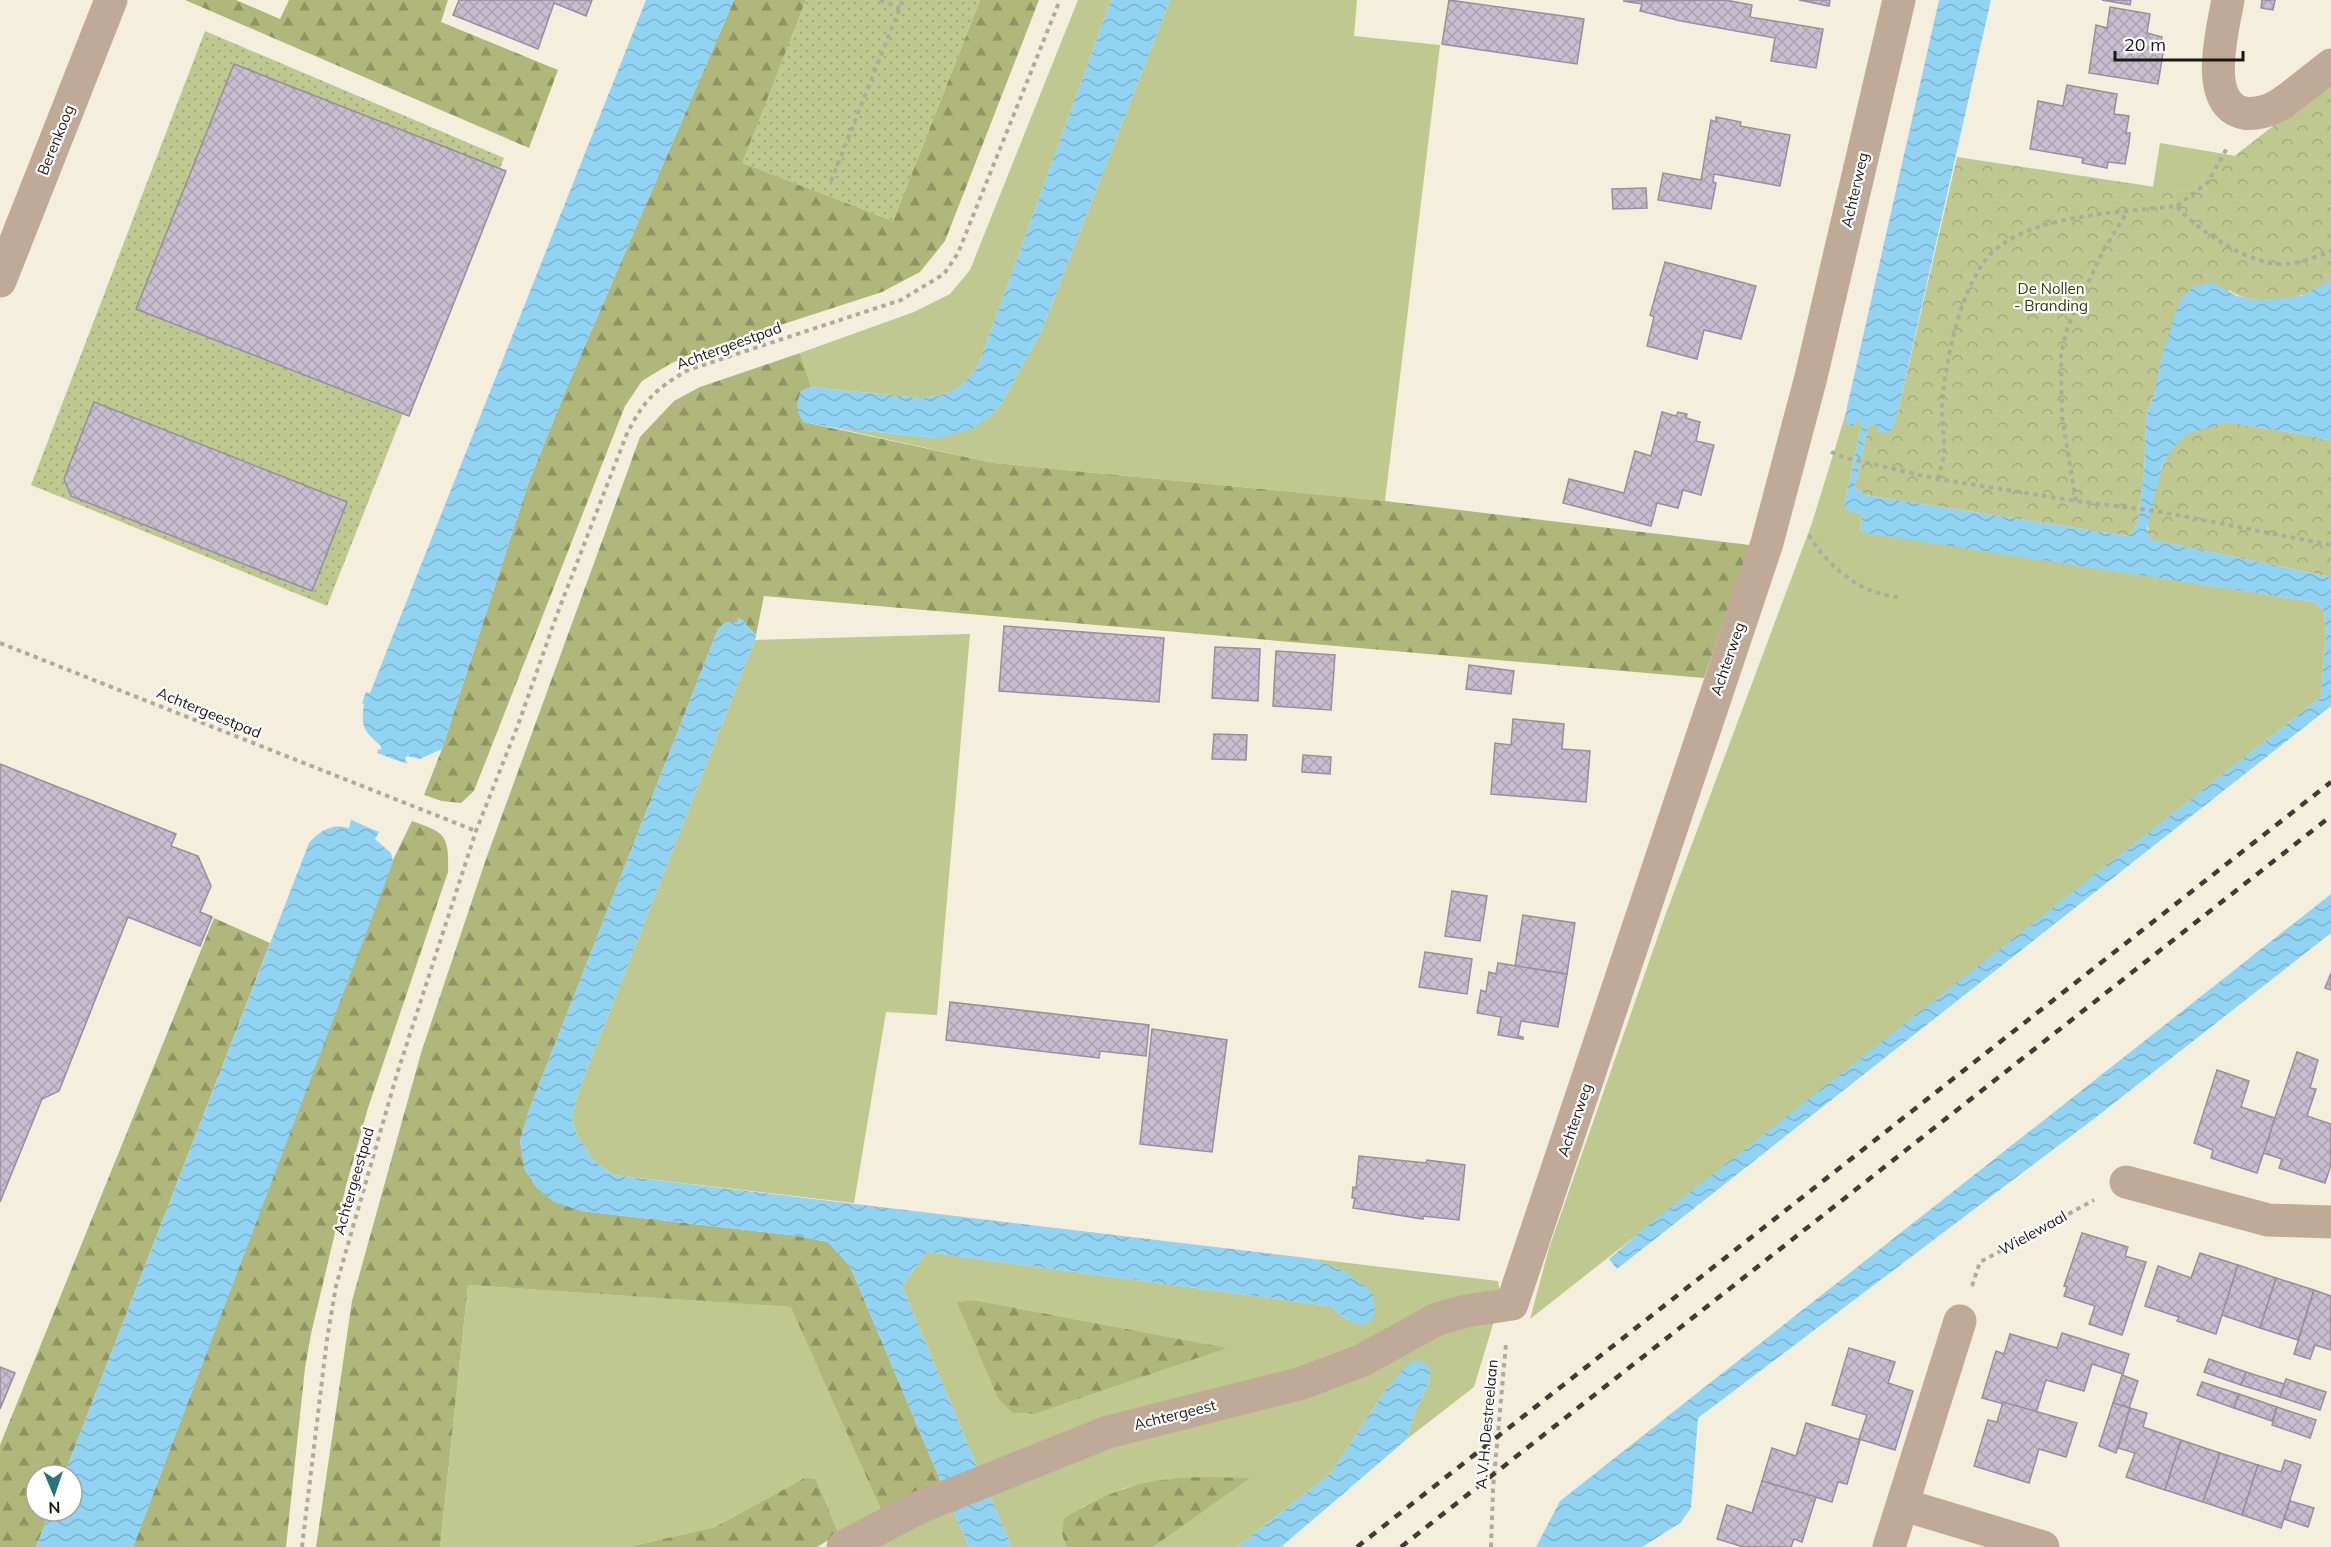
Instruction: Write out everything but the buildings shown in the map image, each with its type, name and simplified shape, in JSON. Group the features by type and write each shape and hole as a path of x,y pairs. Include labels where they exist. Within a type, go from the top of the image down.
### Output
{"street":[{"name":"Berenkoog","path":"0,281 111,0"},
{"name":"Achterweg","path":"1512,1304 1767,543 1811,376 1899,0"},
{"path":"2228,0 2219,52 2218,82 2234,105 2277,106 2331,65"},
{"path":"2126,1182 2268,1220 2331,1222"},
{"name":"Achtergeest","path":"843,1547 920,1507 1108,1432 1299,1384 1361,1361 1437,1319 1466,1311 1512,1304"},
{"path":"1889,1547 1960,1321"},
{"path":"1904,1505 2043,1547"}],"path":[{"path":"880,0 900,8"},
{"path":"831,181 903,0"},
{"name":"Achtergeestpad","path":"302,1547 327,1339 336,1287 397,1074 476,831 518,725 568,585 640,408 662,386 688,370 901,300 944,274 958,253 1060,0"},
{"path":"1938,479 1944,453 1941,423 1942,396 1950,343 1968,291 1977,273 1995,249 2037,229 2080,218 2177,206 2208,182 2234,105"},
{"path":"2177,206 2188,219 2231,248 2259,261 2285,264 2320,256 2331,251"},
{"path":"2076,501 2062,417 2061,353 2068,326 2103,251 2127,212"},
{"path":"1846,458 1938,479 2156,511 2331,545"},
{"path":"1782,488 1811,540 1822,556 1835,568 1868,590 1902,598"},
{"name":"Achtergeestpad","path":"0,643 476,831"},
{"name":"Wielewaal","path":"1960,1321 1980,1262 2126,1182"},
{"name":"A.V.H. Destreelaan","path":"1491,1547 1492,1489 1512,1304"}],"green space":[{"path":"185,0 236,0 280,19 289,0 448,0 441,22 558,70 529,148"},
{"path":"734,0 806,0 743,163 893,221 980,0 1039,0 945,241 920,272 882,292 688,355 642,381 625,406 474,791 461,803 442,801 424,795 442,749 528,484 567,387"},
{"path":"806,0 980,0 893,221 742,163"},
{"path":"1078,0 1111,0 979,363 973,372 955,389 940,395 920,398 811,387 800,353 914,312 950,294 970,270"},
{"path":"1170,0 1357,0 1354,36 1440,45 1385,501 994,463 836,428 937,438 987,419 1001,404 1041,332"},
{"path":"205,31 504,158 327,606 31,485"},
{"name":"De Nollen - Branding","path":"2331,81 2331,280 2306,294 2274,300 2245,298 2229,290 2155,391 2146,417 2144,474 2137,525 2128,536 1865,495 1855,487 1869,424 1879,426 1898,411 1957,157 2188,192"},
{"path":"2160,143 2236,156 2188,192 2153,187"},
{"path":"800,353 811,387 801,391 804,422 994,463 1385,501 1750,545 1704,678 764,596 756,635 739,618 737,622 727,622 718,629 529,1110 520,1141 525,1170 537,1188 581,1211 798,1236 828,1242 850,1266 943,1487 882,1512 791,1307 468,1285 440,1547 316,1547 352,1301 421,1053 486,859 640,437 674,401 700,387"},
{"path":"1845,416 1846,424 1853,427 1855,420 1862,422 1844,506 1862,515 1860,531 2315,602 2324,611 2326,635 2321,697 1530,1319 1549,1248 1665,916 1812,523"},
{"path":"2226,422 2331,441 2331,577 2149,539 2149,514 2152,498 2156,482 2169,453 2186,434"},
{"path":"970,634 937,1015 886,1012 854,1203 614,1175 593,1160 578,1137 572,1119 577,1095 755,640"},
{"path":"412,821 432,829 443,837 448,850 448,872 368,1108 346,1186 305,1368 286,1547 133,1547 392,862"},
{"path":"214,918 270,943 69,1463 24,1463 24,1523 45,1523 36,1547 0,1547 0,1445"},
{"path":"927,1252 1330,1306 1349,1321 1346,1272 1315,1259 1498,1281 1500,1292 1355,1354 979,1471 902,1286","holes":["974,1300 1226,1348 1035,1414 1013,1413 958,1302"]},
{"path":"468,1285 792,1307 882,1512 839,1534 816,1479 806,1477 715,1527 628,1547 440,1547"},
{"path":"974,1300 1227,1348 1035,1414 1013,1413 998,1398 957,1302"},
{"path":"1494,1321 1474,1387 1407,1439 1414,1415 1427,1387 1430,1368 1385,1391 1331,1473 1237,1547 1153,1547 1248,1478 1170,1479 1125,1488 1082,1507 1062,1534 1066,1547 1012,1547 987,1489 1425,1333"},
{"path":"806,1477 816,1479 839,1534 817,1547 628,1547 715,1527"},
{"path":"1250,1478 1153,1547 1066,1547 1062,1534 1064,1519 1088,1504 1115,1492 1171,1479"},
{"path":"951,1505 969,1547 858,1547"}],"water":[{"path":"646,0 734,0 567,387 528,484 442,749 420,759 407,756 405,759 407,764 377,753 378,749 381,750 381,746 371,737 363,724 364,705 362,703 366,692 370,693"},
{"path":"1111,0 1170,0 1041,332 1001,404 987,419 971,429 937,438 836,428 804,422 798,411 798,400 801,391 811,387 920,398 940,395 955,389 973,372 979,363"},
{"path":"1939,0 1991,0 1898,411 1893,428 1887,433 1878,432 1878,426 1869,424 1855,487 1865,495 2128,536 2137,525 2144,474 2146,417 2180,299 2194,286 2212,282 2237,296 2257,300 2301,296 2331,280 2331,441 2226,422 2186,434 2173,448 2162,466 2147,528 2150,539 2331,577 2331,706 1617,1269 1609,1259 1653,1221 2321,697 2326,635 2324,611 2315,602 1860,532 1862,515 1846,510 1844,506 1862,422 1855,421 1853,427 1845,424 1845,416"},
{"path":"738,618 747,622 746,625 756,635 755,640 577,1095 572,1119 578,1137 593,1160 614,1175 1315,1259 1346,1272 1372,1292 1375,1308 1372,1320 1363,1325 1349,1321 1330,1306 927,1252 902,1286 979,1471 943,1487 850,1266 828,1242 798,1236 581,1211 554,1202 537,1188 525,1170 520,1141 529,1110 718,629 727,622 737,622"},
{"path":"351,820 379,832 375,839 391,853 393,862 133,1547 36,1547 45,1523 84,1523 84,1463 69,1463 309,843 318,834 332,827 349,828"},
{"path":"2331,894 2331,933 2095,1118 1698,1418 1691,1508 1680,1523 1642,1547 1536,1547 1560,1501"},
{"path":"1419,1360 1430,1368 1430,1375 1407,1439 1281,1547 1237,1547 1331,1473 1385,1391 1408,1363"},
{"path":"987,1489 1012,1547 969,1547 951,1505"}],"railway":[{"path":"1357,1547 2331,782"},
{"path":"1401,1547 2331,816"}]}
